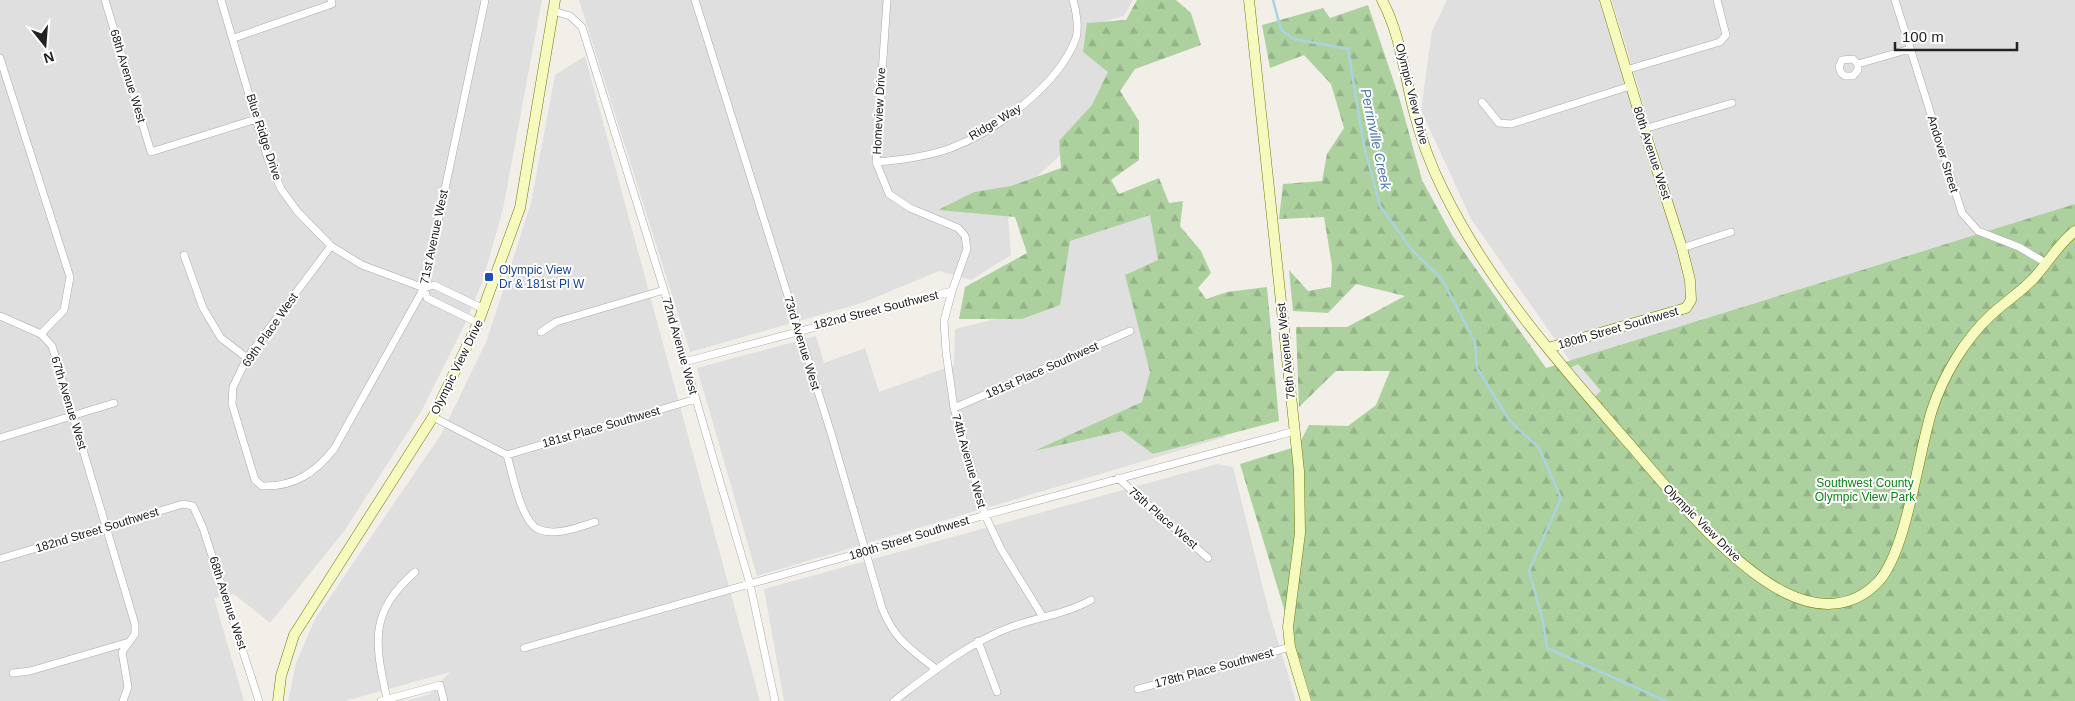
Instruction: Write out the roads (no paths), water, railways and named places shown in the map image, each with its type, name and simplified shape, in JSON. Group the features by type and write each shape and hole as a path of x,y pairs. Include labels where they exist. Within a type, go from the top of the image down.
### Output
{"main road":[{"name":"Olympic View Drive","path":"278,701 281,676 294,635 433,417 484,308 520,208 555,0"},
{"name":"76th Avenue West","path":"1249,0 1296,431 1300,533 1290,606 1290,647 1306,701"},
{"name":"Olympic View Drive","path":"1382,0 1396,32 1417,122 1437,179 1452,208 1494,276 1548,348 1664,485 1737,558 1765,580 1795,598 1824,605 1844,603 1869,590 1882,577 1892,560 1905,520 1933,407 1952,368 1984,322 2026,285 2075,231"},
{"name":"80th Avenue West","path":"1605,0 1630,86 1682,248 1690,280 1692,300 1687,306"},
{"name":"180th Street Southwest","path":"1548,348 1687,306"}],"street":[{"name":"68th Avenue West","path":"104,0 151,152 256,118"},
{"name":"Blue Ridge Drive","path":"222,0 268,159 281,189 297,211 331,246 362,265 424,288 434,285 484,308"},
{"name":"71st Avenue West","path":"255,480 262,486 278,487 301,480 320,466 334,449 424,288 485,0"},
{"name":"73rd Avenue West","path":"695,0 889,626 901,643 936,669"},
{"name":"Homeview Drive","path":"887,0 876,162 889,194 910,208 958,228 965,236 967,249 952,291"},
{"name":"Ridge Way","path":"876,162 912,159 951,148 998,124 1030,100 1060,65 1076,36 1076,10 1073,0"},
{"path":"1626,70 1720,42 1726,35 1717,0"},
{"name":"Andover Street","path":"1895,0 1962,213 1978,231 2019,247 2046,263"},
{"path":"234,38 332,2"},
{"name":"72nd Avenue West","path":"554,11 570,16 582,27 664,290 750,584 775,701"},
{"path":"1858,64 1910,49"},
{"path":"0,58 70,277 64,310 40,334 0,316"},
{"path":"1482,102 1498,123 1511,124 1630,86"},
{"path":"1644,129 1732,103"},
{"path":"1682,248 1731,232"},
{"name":"69th Place West","path":"255,480 232,404 233,387 247,358 331,246"},
{"path":"184,255 202,308 221,338 247,358"},
{"name":"Blue Ridge Drive","path":"424,288 427,298 478,323"},
{"path":"541,332 556,322 664,290"},
{"name":"182nd Street Southwest","path":"684,362 798,330 952,291"},
{"name":"74th Avenue West","path":"952,291 944,321 946,352 954,408 985,515 1001,549 1043,617"},
{"name":"181st Place Southwest","path":"954,408 1130,331"},
{"name":"67th Avenue West","path":"40,334 52,346 135,624 135,634 122,652 128,687 123,701"},
{"name":"181st Place Southwest","path":"507,455 696,400"},
{"path":"0,438 73,414 114,403"},
{"path":"433,417 507,455 518,496 530,521 538,529 554,532 595,522"},
{"name":"180th Street Southwest","path":"524,648 866,551 985,515 1296,431"},
{"name":"75th Place West","path":"1118,478 1208,558"},
{"name":"182nd Street Southwest","path":"0,559 183,504 194,506"},
{"name":"68th Avenue West","path":"194,506 206,537 259,701"},
{"path":"415,572 397,588 384,612 378,634 378,655 384,700 440,685 444,701"},
{"path":"894,701 936,669 978,642 1011,626 1076,608 1091,600"},
{"path":"13,673 30,671 128,642"},
{"path":"978,642 997,692"},
{"name":"178th Place Southwest","path":"1138,689 1290,647"}],"waterway":[{"name":"Perrinville Creek","path":"1273,0 1281,30 1294,39 1348,49 1364,146 1380,206 1412,250 1442,279 1475,342 1477,368 1509,420 1539,448 1561,498 1529,571 1543,621 1547,648 1666,701"}],"place":[{"name":"Olympic View Dr & 181st Pl W","path":"489,277"}],"park label":[{"name":"Southwest County Olympic View Park","path":"1865,490"}]}
